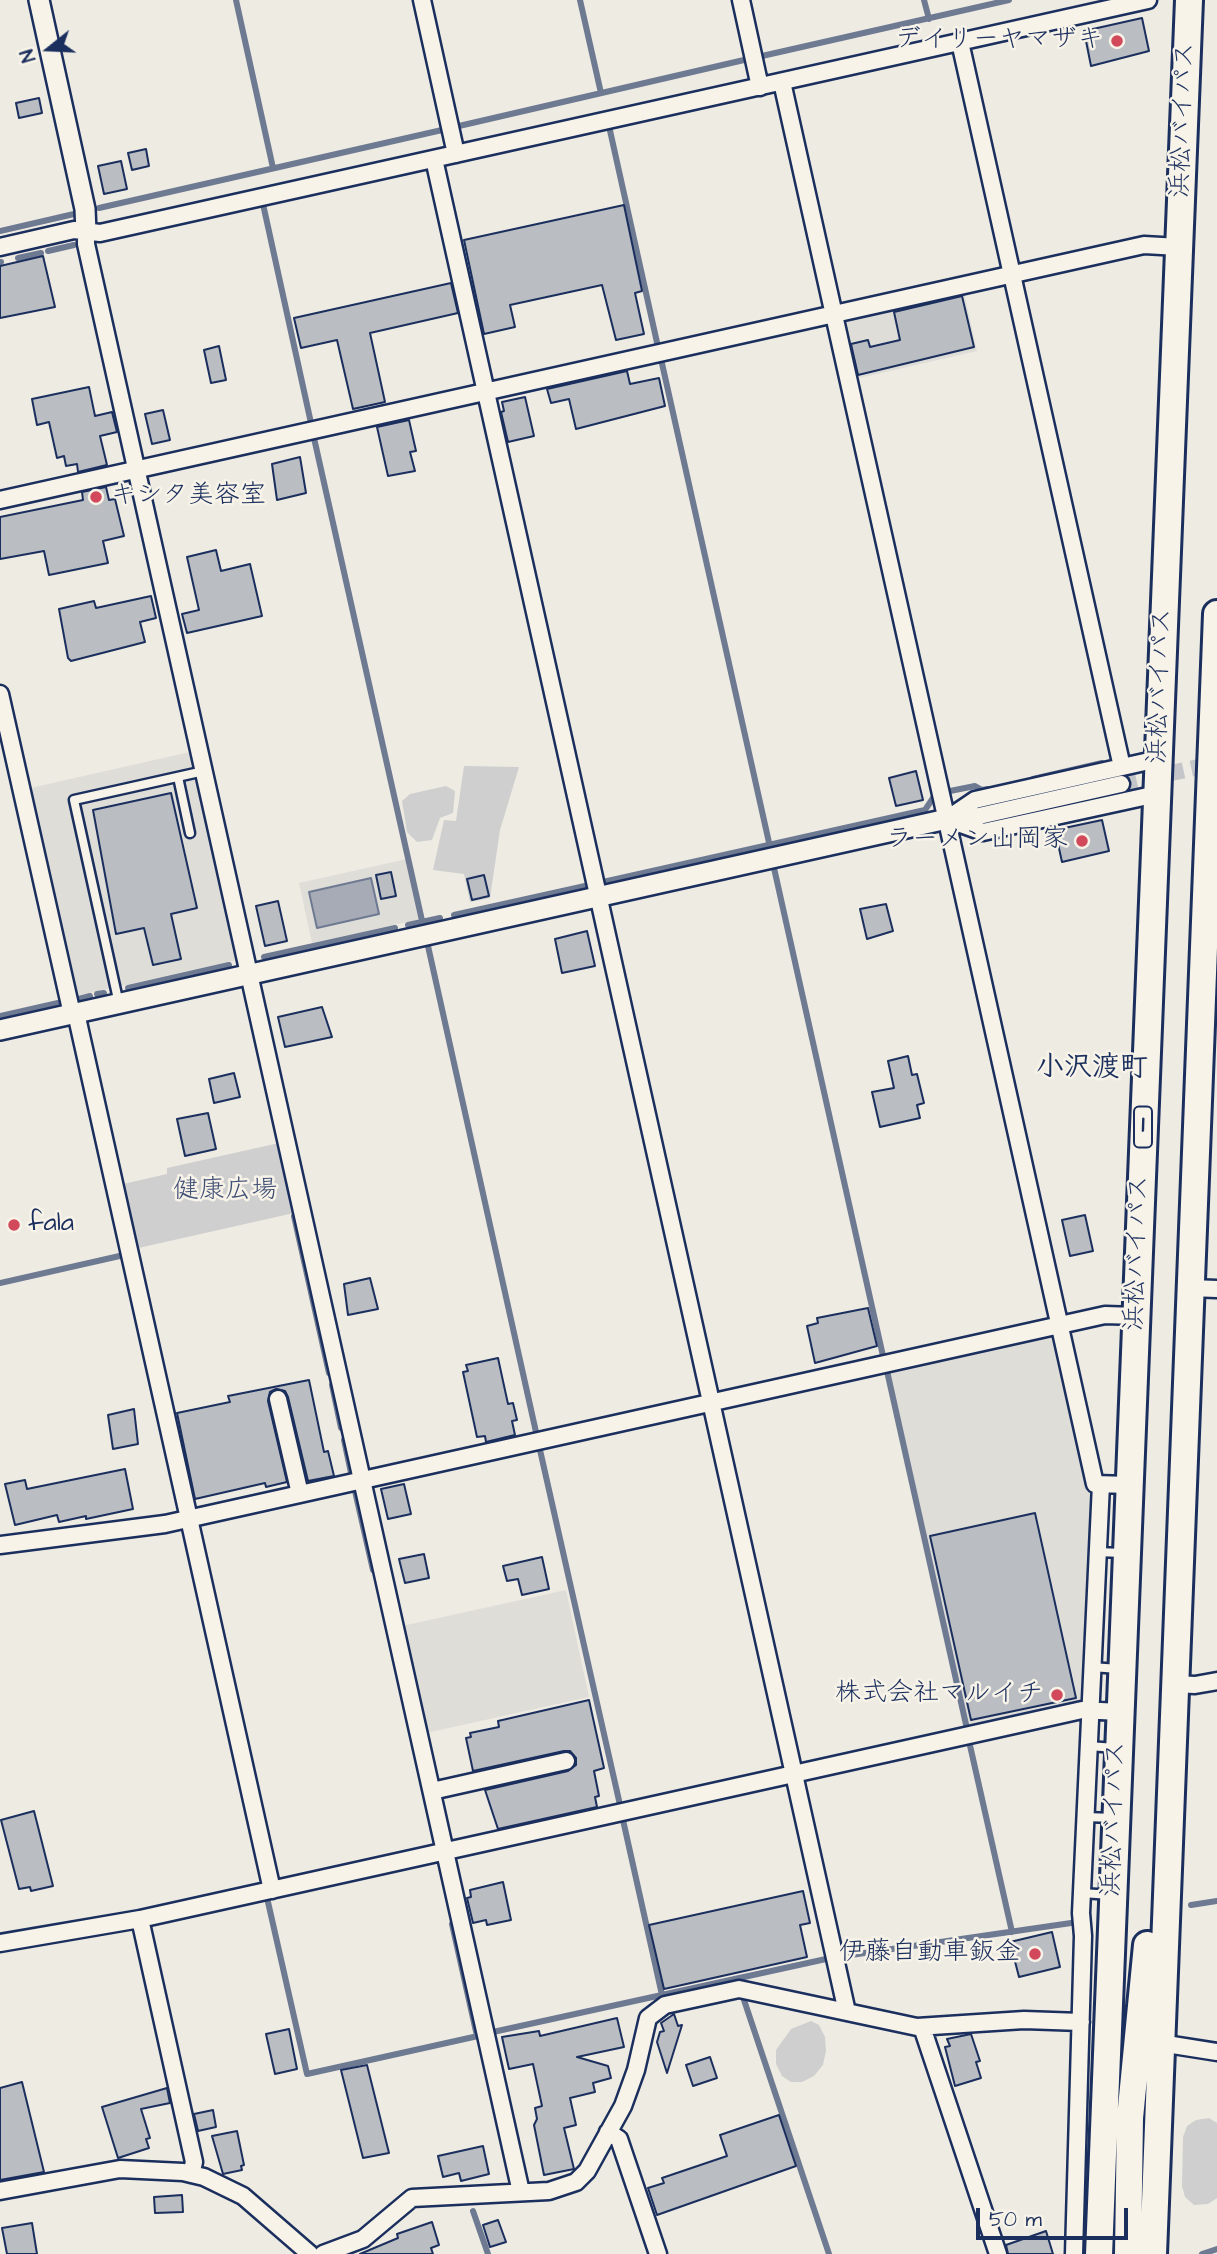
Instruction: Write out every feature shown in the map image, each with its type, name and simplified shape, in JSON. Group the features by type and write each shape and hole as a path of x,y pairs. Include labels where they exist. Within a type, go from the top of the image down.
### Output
{"highway":[{"name":"浜松バイパス","path":"1100,2254 1119,1712 1189,0"},
{"name":"浜松バイパス","path":"1153,2254 1190,1288 1214,780 1217,614"},
{"path":"1128,2254 1130,2118 1148,1926 1172,1731"}],"street":[{"path":"39,0 85,209 86,244 521,2192"},
{"path":"422,0 456,154"},
{"path":"741,0 760,87"},
{"path":"0,247 74,230 100,233 960,42 1109,4 1149,0"},
{"path":"960,42 1122,767"},
{"path":"782,82 1095,1484 1129,1485"},
{"path":"434,159 847,2012"},
{"path":"0,500 1143,245 1179,247"},
{"path":"0,694 272,1890"},
{"path":"947,819 975,800 1158,759"},
{"path":"0,1030 947,819 979,816 1121,784"},
{"path":"947,819 983,832 1157,793"},
{"path":"1190,1288 1217,1289"},
{"path":"0,1545 189,1518 1105,1315 1136,1316"},
{"path":"278,1399 300,1494"},
{"path":"1074,2254 1082,1894 1101,1484"},
{"path":"1174,1685 1217,1681"},
{"path":"0,1943 140,1919 1089,1710 1119,1712"},
{"path":"432,1791 566,1761"},
{"path":"140,1919 194,2162 191,2174"},
{"path":"323,2254 363,2239 412,2198 564,2188 576,2182 587,2171 630,2088 644,2028 655,2010 739,1989 922,2027 1024,2020 1081,2022"},
{"path":"922,2027 998,2254"},
{"path":"1160,2043 1217,2052"},
{"path":"608,2132 619,2139 658,2254"},
{"path":"0,2191 120,2169 162,2169 191,2174 243,2196 310,2254"}],"lane":[{"path":"119,1004 74,800 204,771"},
{"path":"178,777 190,833"},
{"path":"1096,1552 1126,1553"},
{"path":"1091,1667 1121,1669"},
{"path":"1088,1746 1118,1748"},
{"path":"1085,1816 1115,1818"},
{"path":"1082,1894 1112,1895"}],"shaded area":[{"path":"964,292 977,351 855,379 842,323 846,318"},
{"path":"190,752 237,960 72,997 26,789"},
{"path":"407,859 421,919 312,943 299,883"},
{"path":"371,878 379,914 317,928 309,892"},
{"path":"1056,1334 1092,1496 1083,1703 968,1729 888,1371"},
{"path":"566,1590 589,1697 426,1733 402,1626"}],"green space":[{"path":"464,766 519,767 500,830 490,898 470,902 464,874 433,870 444,820 456,821"},
{"path":"446,786 455,791 453,813 440,818 432,840 417,842 407,832 402,801 410,794"},
{"name":"健康広場","path":"279,1143 294,1213 134,1249 119,1185 167,1174 167,1168"},
{"path":"811,2021 819,2025 825,2037 823,2065 814,2076 802,2082 791,2082 782,2076 776,2064 776,2050 791,2029"},
{"path":"1209,2118 1217,2123 1217,2198 1208,2204 1194,2205 1185,2197 1182,2186 1183,2137 1187,2126 1196,2120"}],"building":[{"name":"デイリーヤマザキ","path":"1142,18 1149,51 1091,66 1084,31"},
{"path":"39,98 42,113 19,118 16,103"},
{"path":"146,149 149,166 132,170 128,153"},
{"path":"121,161 127,189 104,194 98,166"},
{"path":"624,205 642,291 635,293 644,334 616,340 602,285 510,305 515,327 484,334 464,240"},
{"path":"43,256 55,307 0,318 0,266"},
{"path":"451,283 458,313 370,333 385,402 353,409 337,340 301,348 294,318"},
{"path":"962,296 974,347 858,375 851,344 868,340 870,347 900,340 894,312"},
{"path":"219,346 226,380 211,383 204,350"},
{"path":"627,371 630,384 659,378 665,406 576,429 569,399 551,403 547,389"},
{"path":"89,387 95,416 112,412 117,432 100,436 107,465 78,472 77,464 66,466 64,456 57,458 49,422 37,425 32,399"},
{"path":"525,397 534,436 508,442 501,412 504,411 502,402"},
{"path":"163,410 170,440 152,444 145,414"},
{"path":"409,420 416,451 410,452 415,471 388,476 377,427"},
{"path":"300,457 306,493 277,500 272,464"},
{"path":"106,487 109,500 115,499 124,536 103,541 108,563 49,575 44,551 0,559 0,517 83,500 82,492"},
{"path":"216,550 221,571 250,564 262,616 187,633 182,614 199,610 187,557"},
{"path":"151,596 156,618 140,622 145,642 71,661 68,658 59,609 94,601 96,608"},
{"path":"916,771 923,800 896,806 889,778"},
{"path":"171,793 197,908 171,914 181,959 153,965 144,928 116,934 93,810"},
{"name":"ラーメン山岡家","path":"1102,820 1109,851 1062,862 1055,830"},
{"path":"391,872 396,896 381,899 376,875"},
{"path":"484,875 489,896 472,900 467,879"},
{"path":"278,901 287,941 265,946 256,906"},
{"path":"886,904 893,931 867,939 860,909"},
{"path":"587,931 595,966 562,973 555,939"},
{"path":"322,1007 332,1037 285,1047 278,1017"},
{"path":"908,1056 912,1075 917,1074 924,1103 917,1105 920,1118 880,1127 872,1092 894,1088 888,1061"},
{"path":"234,1073 240,1097 214,1103 209,1079"},
{"path":"208,1113 216,1149 185,1156 177,1119"},
{"path":"1085,1215 1093,1251 1070,1256 1062,1220"},
{"path":"370,1278 378,1309 348,1315 344,1284"},
{"path":"868,1308 877,1346 815,1363 807,1326 818,1323 817,1318"},
{"path":"498,1358 508,1404 513,1403 517,1420 512,1421 515,1435 486,1442 485,1436 477,1437 463,1372 468,1371 466,1365"},
{"path":"309,1380 324,1452 328,1451 334,1476 308,1481 288,1397 285,1391 276,1389 270,1392 268,1401 287,1482 266,1487 265,1483 195,1499 177,1413 230,1402 228,1396"},
{"path":"134,1409 138,1444 113,1449 108,1415"},
{"path":"125,1469 133,1509 59,1522 57,1515 15,1525 5,1484 25,1480 27,1489"},
{"path":"404,1484 411,1514 388,1519 381,1489"},
{"path":"1035,1513 1076,1698 971,1720 930,1536"},
{"path":"424,1554 429,1578 405,1583 399,1559"},
{"path":"542,1557 549,1589 522,1595 518,1579 507,1581 503,1566"},
{"path":"589,1700 604,1768 594,1771 599,1796 595,1797 597,1807 498,1829 485,1790 568,1771 576,1765 576,1758 570,1751 564,1751 473,1771 466,1738 471,1737 470,1733 499,1727 498,1721"},
{"path":"34,1811 53,1886 31,1891 30,1887 19,1889 1,1820"},
{"path":"503,1882 511,1920 487,1925 486,1920 473,1923 467,1898 471,1897 470,1890"},
{"path":"803,1891 810,1923 800,1925 807,1957 664,1989 649,1925"},
{"name":"伊藤自動車鈑金","path":"1052,1932 1060,1967 1019,1977 1010,1942"},
{"path":"674,2014 678,2026 682,2025 667,2073 657,2042 660,2032 664,2031 661,2023"},
{"path":"617,2018 624,2047 577,2057 608,2066 611,2078 593,2083 595,2092 570,2098 576,2125 564,2128 574,2169 544,2175 534,2125 537,2119 535,2108 542,2106 533,2064 509,2069 502,2037 539,2031 540,2036"},
{"path":"289,2029 297,2069 275,2074 266,2034"},
{"path":"971,2034 980,2061 976,2062 981,2078 955,2086 945,2047 950,2046 947,2039"},
{"path":"710,2057 717,2078 693,2086 686,2065"},
{"path":"367,2065 389,2153 363,2158 341,2070"},
{"path":"22,2082 44,2172 0,2180 0,2088"},
{"path":"167,2088 170,2103 141,2109 150,2138 146,2139 149,2148 118,2158 102,2107"},
{"path":"213,2110 216,2127 198,2131 194,2114"},
{"path":"779,2115 796,2166 657,2215 648,2188 664,2183 662,2178 727,2156 720,2135"},
{"path":"237,2131 244,2165 241,2166 242,2170 223,2174 212,2136"},
{"path":"483,2146 489,2174 461,2181 459,2173 443,2177 438,2156"},
{"path":"182,2195 183,2212 155,2213 154,2197"},
{"path":"498,2220 506,2242 490,2247 483,2225"},
{"path":"432,2222 439,2245 431,2248 433,2254 360,2254 398,2238 397,2234"},
{"path":"32,2223 37,2254 7,2254 2,2228"},
{"path":"1046,2231 1053,2254 1008,2254 1006,2245"}],"waterway":[{"path":"236,0 273,168"},
{"path":"580,0 601,93"},
{"path":"924,0 929,19"},
{"path":"762,56 1009,0"},
{"path":"459,126 744,60"},
{"path":"609,126 658,347"},
{"path":"99,208 442,130"},
{"path":"263,204 311,423"},
{"path":"0,231 74,214"},
{"path":"48,251 74,245"},
{"path":"18,258 41,253"},
{"path":"661,359 770,847"},
{"path":"314,438 423,925"},
{"path":"1033,779 1102,763"},
{"path":"950,791 975,786 982,790 988,789"},
{"path":"603,882 925,810 933,798"},
{"path":"774,868 883,1356"},
{"path":"454,915 585,886"},
{"path":"408,925 440,918"},
{"path":"264,957 395,928"},
{"path":"428,946 536,1432"},
{"path":"128,988 229,965"},
{"path":"97,994 104,993"},
{"path":"79,999 90,996"},
{"path":"0,1016 58,1003"},
{"path":"294,1216 329,1373"},
{"path":"0,1283 124,1255"},
{"path":"887,1371 967,1729"},
{"path":"332,1385 341,1428"},
{"path":"344,1440 351,1473"},
{"path":"540,1450 620,1805"},
{"path":"355,1491 373,1570"},
{"path":"969,1741 1012,1932"},
{"path":"623,1820 662,1995"},
{"path":"1191,1905 1217,1901"},
{"path":"268,1902 307,2074 478,2036"},
{"path":"844,1956 1078,1922"},
{"path":"452,1924 477,2036"},
{"path":"493,2032 826,1959"},
{"path":"743,1997 829,2254"},
{"path":"473,2211 488,2254"},
{"path":"1202,2254 1217,2249"}],"tunnel":[{"path":"1121,784 1217,763"}],"place":[{"name":"デイリーヤマザキ","path":"1117,41"},
{"name":"キシタ美容室","path":"96,497"},
{"name":"ラーメン山岡家","path":"1082,841"},
{"name":"fala","path":"14,1225"},
{"name":"株式会社マルイチ","path":"1057,1695"},
{"name":"伊藤自動車鈑金","path":"1035,1954"}],"district":[{"name":"小沢渡町","path":"1092,1069"}]}
